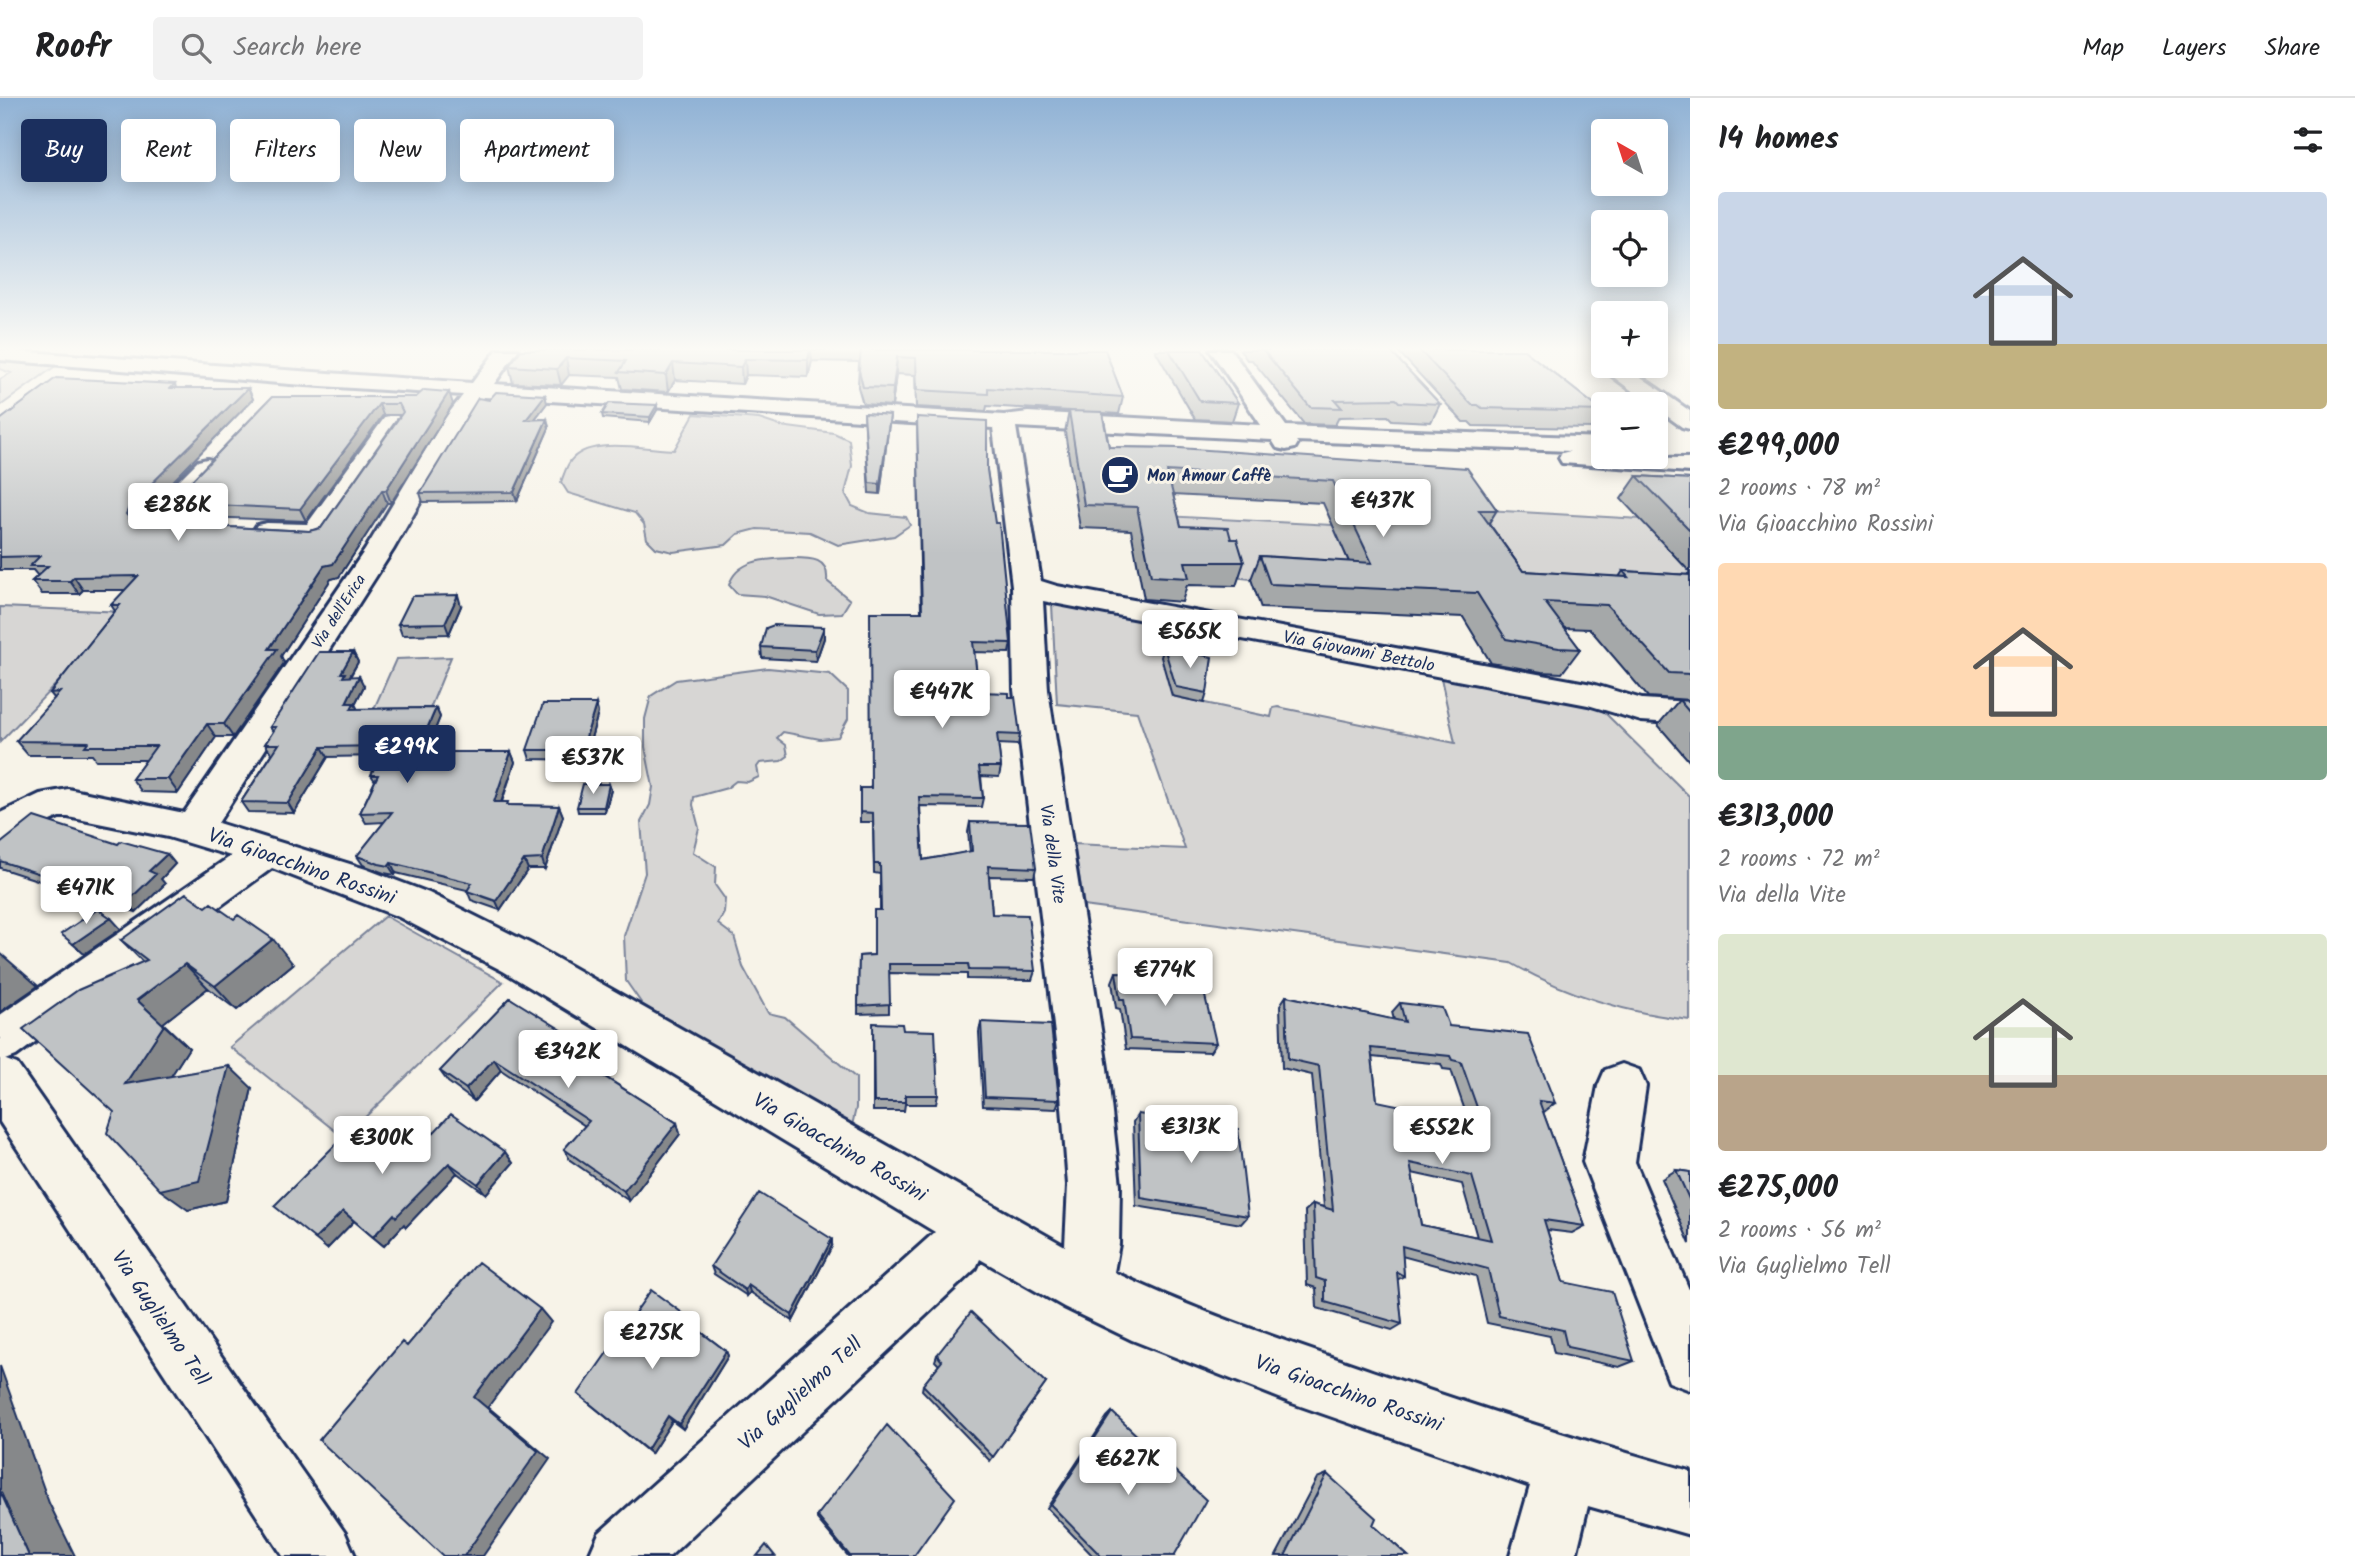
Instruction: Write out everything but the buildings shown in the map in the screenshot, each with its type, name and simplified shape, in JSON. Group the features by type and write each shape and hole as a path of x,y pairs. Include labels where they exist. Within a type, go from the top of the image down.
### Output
{"street":[{"name":"Via dell'Erica","path":"193,830 379,550 457,418"},
{"path":"852,418 1006,430 1027,429 1152,442 1444,463"},
{"path":"1269,418 1283,438"},
{"path":"1006,430 1028,419 1690,466"},
{"path":"246,530 315,533 393,422"},
{"name":"Via della Vite","path":"1006,430 1027,586 1031,690 1083,1068 1094,1185 1091,1244 1084,1287"},
{"path":"1152,442 1454,430 1591,444"},
{"path":"218,528 150,525 225,447"},
{"path":"1668,447 1690,448"},
{"path":"1552,470 1690,478"},
{"name":"Via Giovanni Bettolo","path":"1027,586 1051,594 1592,695 1641,710 1690,713"},
{"name":"Via Gioacchino Rossini","path":"0,829 53,804 68,803 112,810 193,830 267,851 352,880 449,922 517,958 968,1223 1084,1287 1182,1332 1566,1468 1690,1503"},
{"path":"0,1041 267,851"},
{"name":"Via Guglielmo Tell","path":"0,1080 322,1556"},
{"path":"1622,1086 1609,1162 1690,1361"},
{"name":"Via Guglielmo Tell","path":"622,1556 957,1249 968,1223"},
{"path":"1543,1556 1566,1468"}],"shaded area":[{"path":"692,418 759,419 780,426 834,433 849,440 852,466 845,493 852,506 869,513 906,517 910,525 894,536 838,545 810,532 757,529 738,534 726,545 673,552 656,548 647,539 644,524 635,513 568,493 561,482 571,460 593,448 621,446 674,450"},
{"path":"1468,509 1641,519 1667,547 1690,549 1690,577 1360,587 1233,577 1174,549 1166,516 1482,533"},
{"path":"763,560 817,560 825,567 827,581 850,600 842,613 819,614 765,596 737,594 729,585 733,576 746,565"},
{"path":"1052,604 1152,623 1158,630 1157,636 1167,646 1188,658 1172,696 1271,717 1273,708 1278,707 1455,743 1441,678 1600,708 1690,797 1690,1020 1643,1013 1598,1001 1511,963 1084,906 1074,844 1185,849 1137,712 1057,704"},
{"path":"0,607 126,612 0,742"},
{"path":"451,657 429,711 373,711 396,659"},
{"path":"768,668 830,674 848,691 848,719 838,737 820,739 783,732 777,738 786,745 788,756 781,761 760,763 757,767 759,777 748,782 736,781 727,788 694,797 693,805 699,828 693,852 716,867 715,885 725,899 724,913 718,924 734,936 743,967 768,1013 785,1017 856,1078 856,1108 851,1130 642,1004 626,981 624,936 645,873 641,822 650,805 653,787 645,747 645,719 651,696 676,680"},
{"path":"385,916 503,982 344,1138 230,1047"}],"place":[{"name":"Mon Amour Caffè","path":"1120,475"}]}
